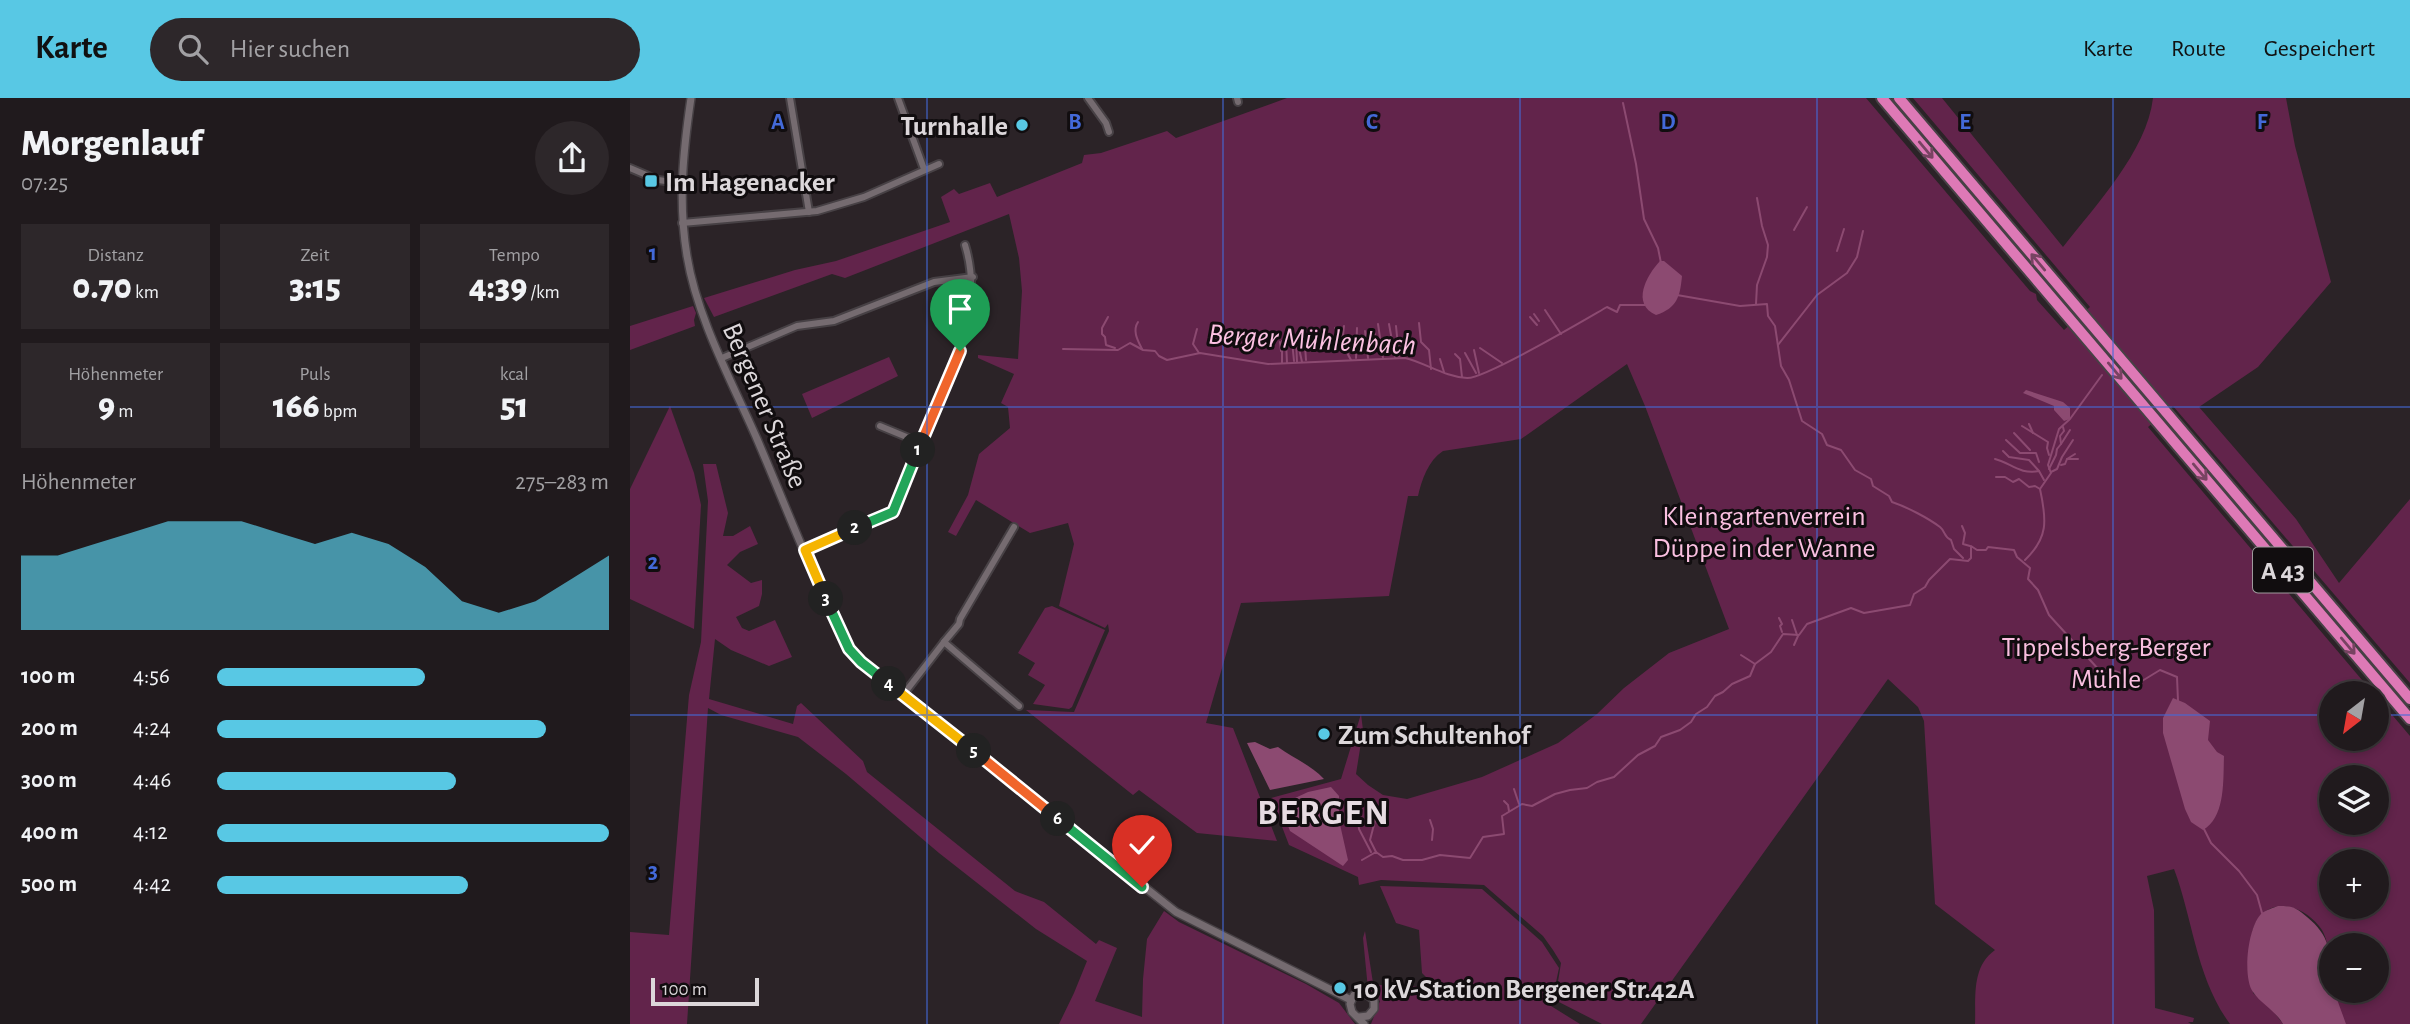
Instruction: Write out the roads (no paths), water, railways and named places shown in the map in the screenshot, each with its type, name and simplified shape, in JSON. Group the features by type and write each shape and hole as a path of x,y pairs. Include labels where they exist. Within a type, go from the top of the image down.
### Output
{"highway":[{"name":"A 43","path":"1882,98 2410,719"},
{"name":"A 43","path":"1899,98 2410,699"}],"street":[{"name":"Bergener Straße","path":"691,98 681,183 682,223 687,260 695,289 722,358 849,649 861,662 1176,912 1351,1000"},
{"path":"790,98 808,212"},
{"path":"898,98 924,169"},
{"path":"1088,98 1106,122 1109,132"},
{"path":"682,223 808,212 864,197 939,163"},
{"path":"630,168 658,180 681,183"},
{"path":"805,550 893,512 960,351 972,299 973,277 965,245"},
{"path":"722,358 797,326 834,321 934,282 973,277"},
{"path":"880,426 921,443"},
{"path":"903,695 959,624 1014,527"},
{"path":"944,642 1019,706"},
{"name":"Bergener Straße","path":"1360,992 1372,997 1374,1009 1364,1020 1352,1012 1351,1000 1360,992"}],"waterway":[{"path":"1623,103 1644,219 1658,248 1661,263"},
{"path":"1756,304 1757,285 1767,257 1768,245 1757,198"},
{"path":"1794,230 1807,207"},
{"path":"1837,251 1844,229"},
{"path":"1778,345 1817,295 1847,273 1857,257 1863,231"},
{"name":"Berger Mühlenbach","path":"1677,295 1740,306 1767,304 1768,316 1775,326 1781,366 1789,380 1802,421 1822,434 1827,445 1841,450 1855,470 1871,479 1873,486 1889,496 1892,502 1940,527 1963,558"},
{"name":"Berger Mühlenbach","path":"1063,349 1118,350 1130,343 1143,350 1155,351 1167,360 1200,353 1268,364 1405,358 1467,378 1514,359 1607,307 1617,312 1620,305 1645,305"},
{"path":"1545,310 1561,334"},
{"path":"1534,314 1539,321"},
{"path":"1108,317 1102,334 1106,345 1115,348"},
{"path":"1530,317 1537,325"},
{"path":"1138,322 1137,339 1142,349"},
{"path":"1419,323 1421,342 1429,350 1431,369"},
{"path":"1378,324 1383,358"},
{"path":"1389,324 1395,357"},
{"path":"1343,335 1344,326"},
{"path":"1396,326 1399,356"},
{"path":"1335,328 1351,360"},
{"path":"1356,358 1357,328"},
{"path":"1197,329 1193,344 1199,353"},
{"path":"1373,330 1380,348"},
{"path":"1299,331 1305,346 1306,360"},
{"path":"1365,331 1368,358"},
{"path":"1297,339 1302,362"},
{"path":"1296,340 1297,362"},
{"path":"1282,341 1282,363"},
{"path":"1286,341 1287,363"},
{"path":"1292,341 1294,361"},
{"path":"1280,342 1281,351"},
{"path":"1480,348 1502,363"},
{"path":"1474,350 1479,373"},
{"path":"1465,353 1476,373"},
{"path":"1455,354 1460,359 1462,377"},
{"path":"1440,359 1444,372"},
{"path":"2025,560 2042,536 2044,510 2040,489 2051,473 2048,465 2059,429 2070,419 2102,375"},
{"path":"2029,424 2033,433"},
{"path":"2022,426 2048,442 2049,455"},
{"path":"2049,469 2061,444 2063,427"},
{"path":"2061,444 2070,430"},
{"path":"2014,433 2030,450"},
{"path":"2006,440 2020,453 2036,453 2039,462"},
{"path":"2051,472 2057,469 2073,440"},
{"path":"2003,451 2009,457 2029,460 2039,471"},
{"path":"2067,459 2075,454"},
{"path":"1995,459 2021,470 2039,471 2044,480"},
{"path":"2061,465 2065,464 2067,459 2078,459"},
{"path":"1996,477 2005,477 2013,482 2019,479 2029,487 2040,489"},
{"path":"1962,526 1965,533 1963,544 1970,546"},
{"name":"Berger Mühlenbach","path":"1362,860 1376,852 1383,857 1392,856 1403,860 1422,860 1440,855 1470,858 1483,837 1504,834 1502,816 1522,804 1532,806 1555,794 1587,788 1614,777 1638,755 1655,746 1661,737 1680,730 1707,707 1715,696 1750,676 1755,664 1771,652 1783,634 1799,635 1807,624 1851,608 1864,613 1910,605 1914,594 1925,587 1950,559 1968,561 1971,558 1971,546 1977,550 1986,550 1988,547 2014,550 2017,557 2030,568 2028,579 2038,590 2049,615 2100,671 2105,674 2112,670 2142,681 2160,670 2177,677 2178,701"},
{"path":"1779,618 1782,632"},
{"path":"1792,620 1797,635"},
{"path":"1794,645 1798,636"},
{"path":"1741,655 1755,664"},
{"path":"1514,789 1519,804"},
{"path":"1504,801 1509,811"},
{"path":"1357,808 1359,829 1371,852"},
{"path":"1376,817 1370,840 1376,852"},
{"path":"1430,820 1432,840"},
{"path":"2203,827 2211,843 2239,871 2257,895 2262,913"}],"place":[{"name":"Turnhalle","path":"1022,125"},
{"name":"Im Hagenacker","path":"651,181"},
{"name":"Zum Schultenhof","path":"1324,734"},
{"name":"10 kV-Station Bergener Str.42A","path":"1340,988"}],"district":[{"name":"BERGEN","path":"1324,812"}],"park label":[{"name":"Kleingartenverrein Düppe in der Wanne","path":"1764,531"},
{"name":"Tippelsberg-Berger Mühle","path":"2106,662"}]}
